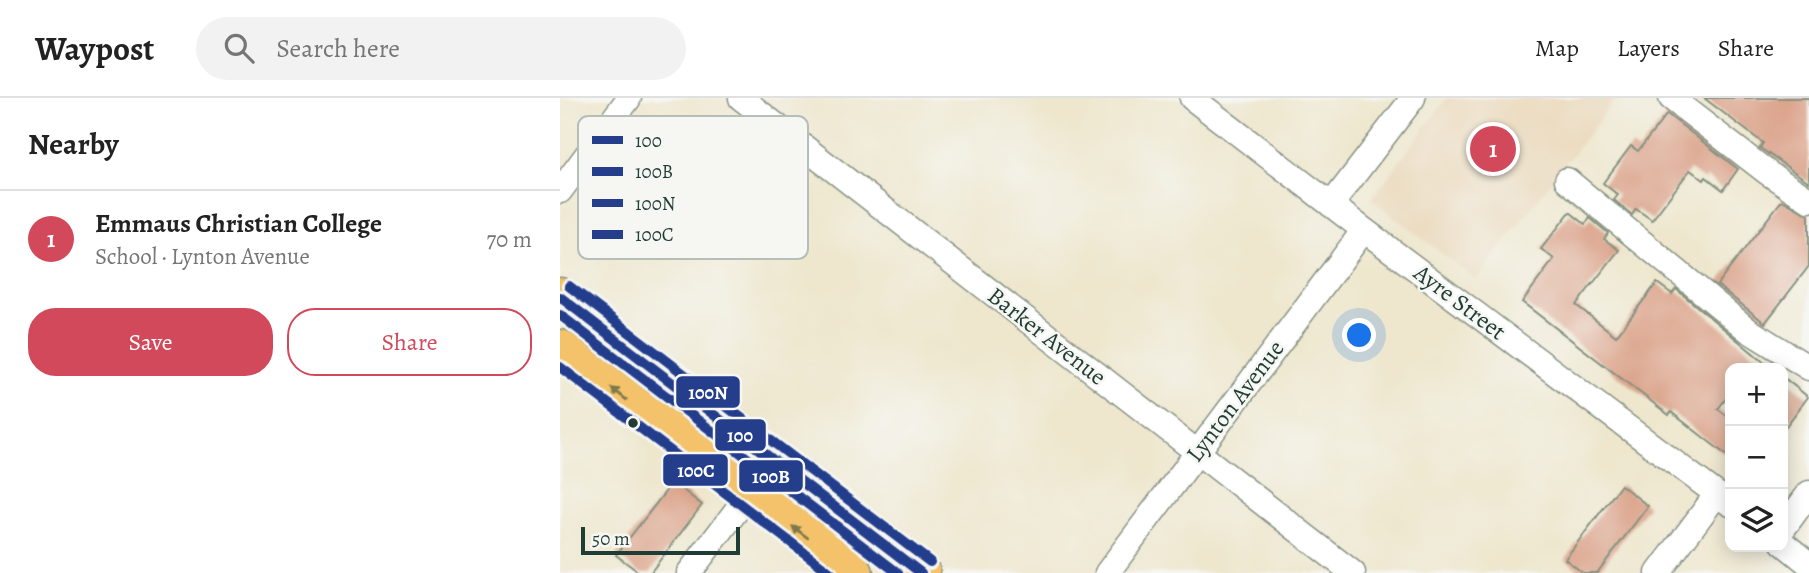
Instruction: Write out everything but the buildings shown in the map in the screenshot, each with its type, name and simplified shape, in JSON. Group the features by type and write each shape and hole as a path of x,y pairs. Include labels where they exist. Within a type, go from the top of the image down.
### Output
{"highway":[{"path":"560,298 920,573"},
{"path":"560,349 854,573"}],"street":[{"path":"616,116 629,98"},
{"name":"Barker Avenue","path":"741,98 764,116"},
{"name":"Ayre Street","path":"1192,98 1724,499"},
{"path":"1331,205 1413,98"},
{"path":"1671,98 1768,173 1809,200"},
{"name":"Barker Avenue","path":"808,150 1353,573"},
{"path":"560,191 578,167"},
{"path":"1567,180 1748,330 1809,368"},
{"name":"Lynton Avenue","path":"1107,573 1364,230"},
{"path":"689,573 774,461"},
{"path":"1788,522 1809,493"},
{"path":"1658,573 1724,499"},
{"path":"1788,548 1809,564"}],"shaded area":[{"path":"1447,98 1616,98 1476,280 1371,199"}],"transit line":[{"name":"100N","path":"569,286 930,562"},
{"name":"100","path":"560,297 921,573"},
{"name":"100B","path":"560,315 898,573"},
{"name":"100C","path":"560,367 831,573"}],"place":[{"name":"Emmaus Christian College","path":"1493,149"}]}
